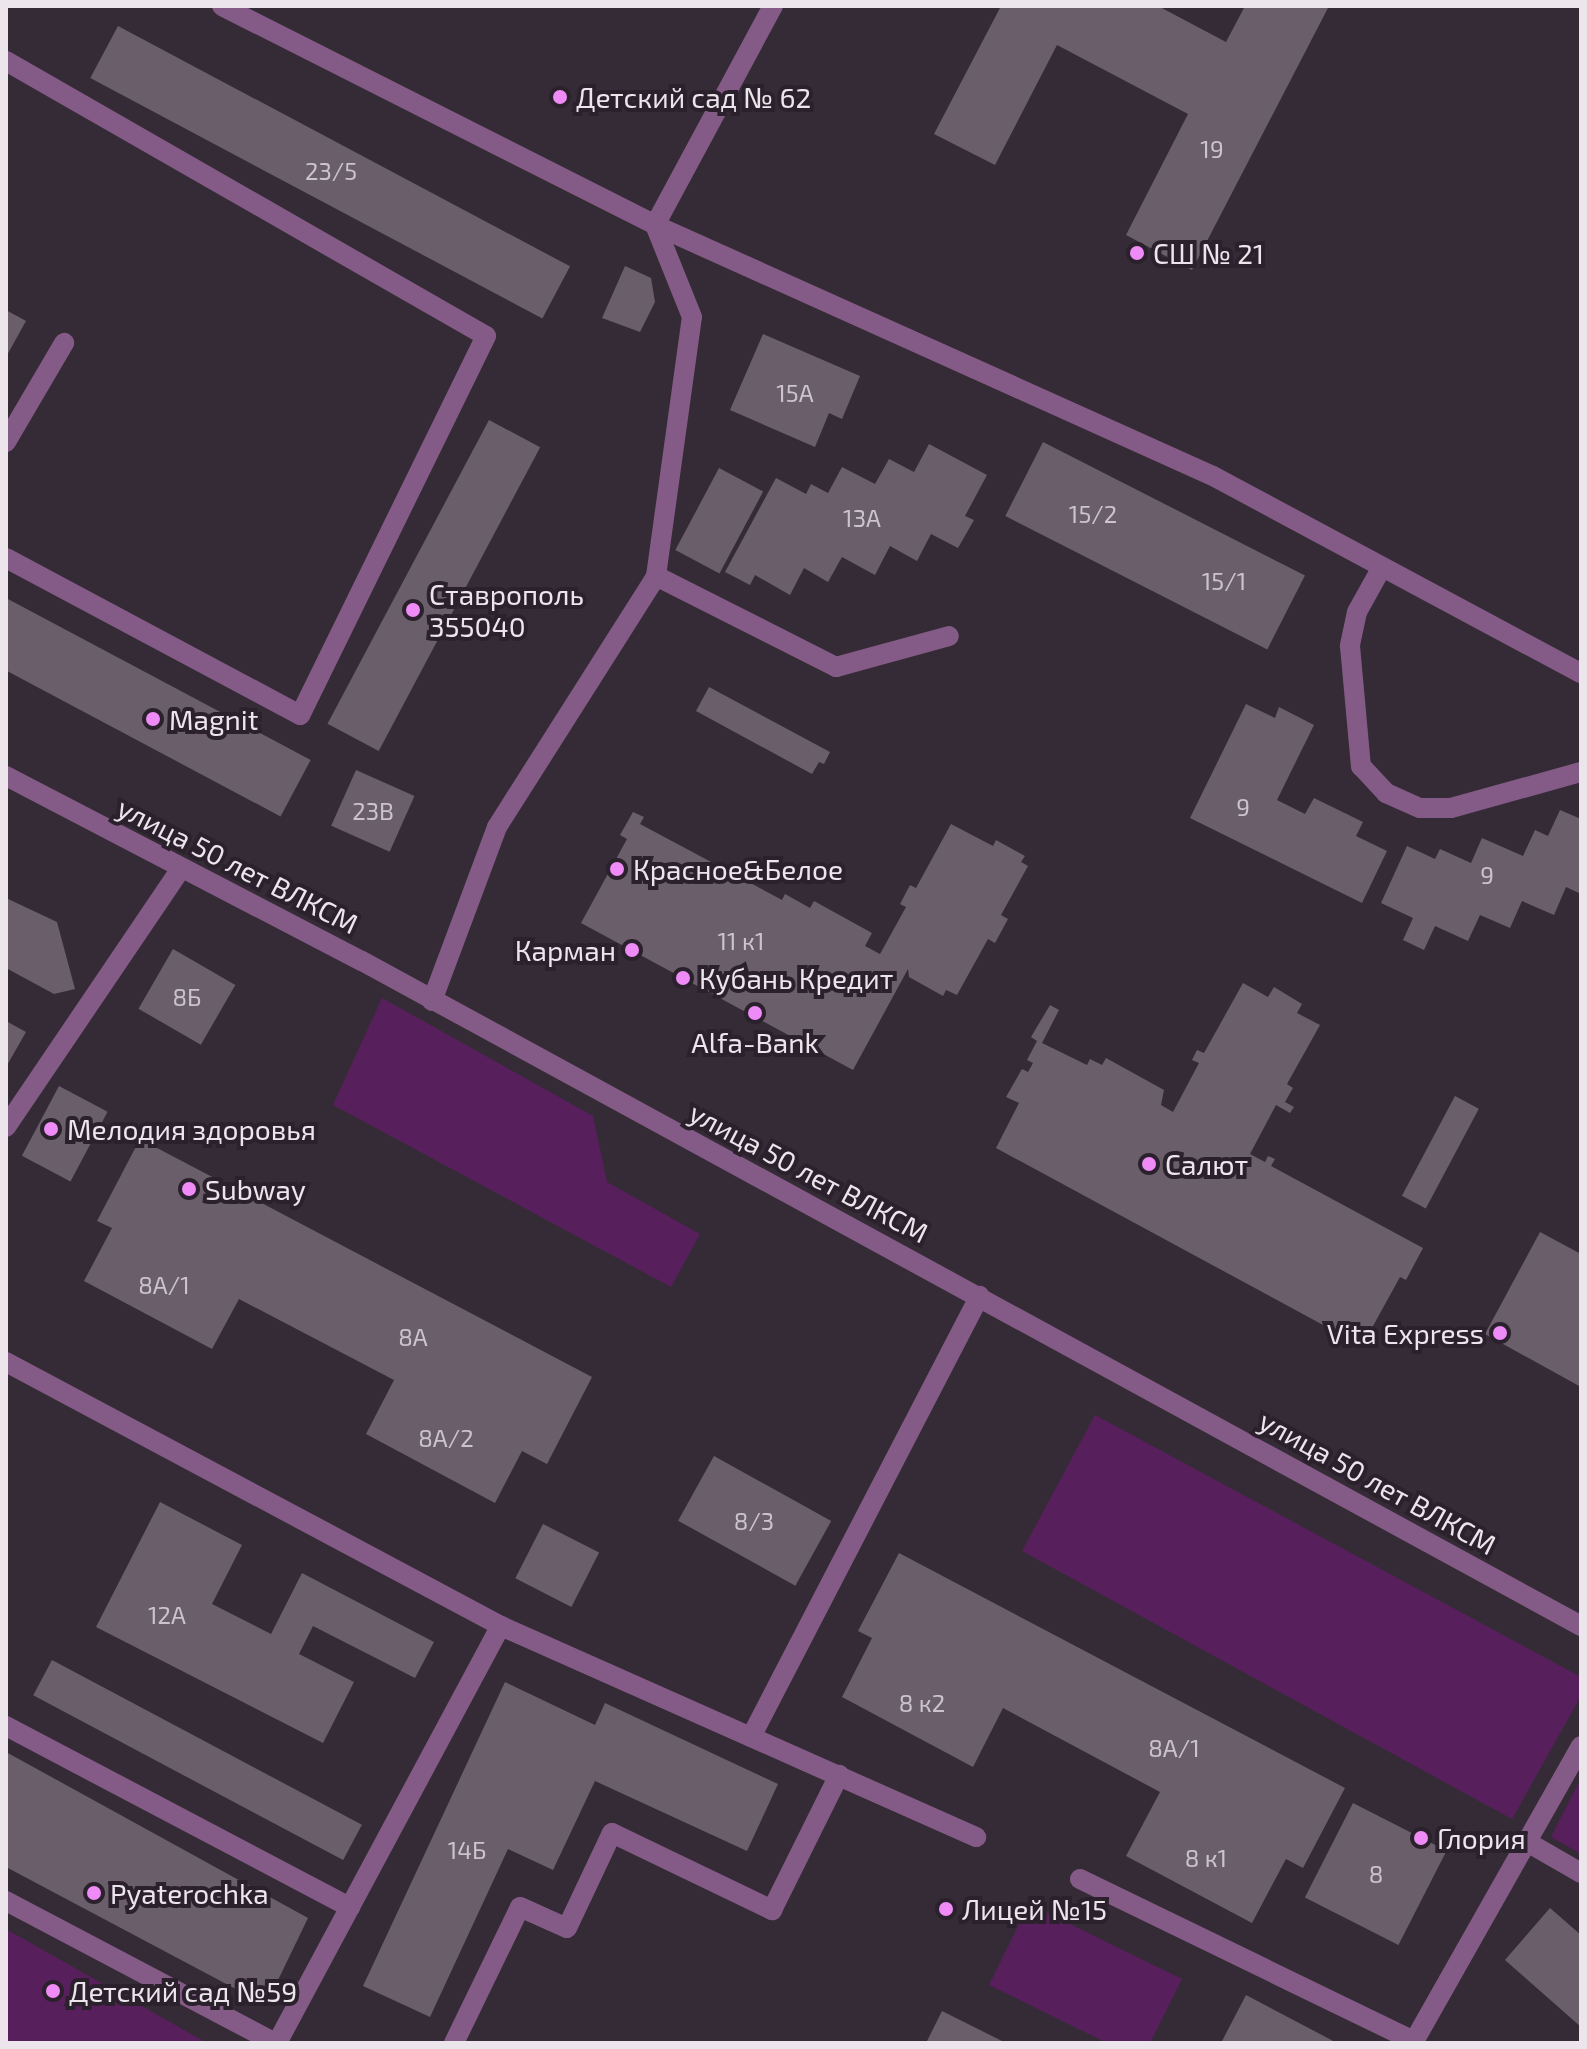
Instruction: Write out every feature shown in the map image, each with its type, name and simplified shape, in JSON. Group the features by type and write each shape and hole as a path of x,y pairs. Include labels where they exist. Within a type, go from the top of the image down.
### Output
{"street":[{"path":"222,6 655,225 1199,469 1581,673"},
{"path":"655,225 773,6"},
{"path":"6,61 486,336 300,715 6,558"},
{"path":"432,1001 497,827 656,576 692,317 655,225"},
{"path":"6,442 64,343"},
{"path":"1382,567 1357,612 1350,646 1361,766 1386,793 1420,808 1451,808 1581,772"},
{"path":"656,576 836,667 949,636"},
{"name":"улица 50 лет ВЛКСМ","path":"6,776 980,1296 1581,1626"},
{"path":"6,1126 181,869"},
{"path":"751,1737 980,1296"},
{"path":"6,1362 501,1626 976,1837"},
{"path":"6,1901 276,2043 501,1626"},
{"path":"6,1726 350,1907"},
{"path":"1080,1879 1413,2042 1581,1746"},
{"path":"454,2043 520,1907 567,1928 612,1833 772,1910 839,1775"},
{"path":"1527,1842 1581,1873"}],"shaded area":[{"path":"382,998 593,1116 607,1182 700,1234 671,1287 333,1105"},
{"path":"1095,1415 1581,1677 1581,1696 1512,1819 1022,1551"},
{"path":"1581,1778 1581,1854 1551,1837"},
{"path":"1029,1904 1182,1979 1150,2043 1107,2043 989,1985"},
{"name":"Детский сад №59","path":"6,1929 207,2043 6,2043"}],"building":[{"path":"1001,6 1158,6 1226,42 1245,6 1329,6 1192,270 1126,235 1188,114 1057,45 995,165 934,134"},
{"path":"118,26 570,266 542,318 90,78"},
{"path":"625,266 651,278 655,302 640,332 602,318"},
{"path":"6,310 26,321 6,357"},
{"path":"763,334 860,376 842,419 829,413 815,447 730,410"},
{"path":"489,420 540,447 379,751 328,724"},
{"path":"1043,442 1305,575 1267,649 1005,516"},
{"path":"929,444 987,475 965,516 974,520 958,548 931,534 917,561 890,546 875,575 842,557 828,582 804,568 790,595 755,575 750,585 725,572 776,478 806,494 811,484 828,493 842,467 875,484 889,459 914,472"},
{"path":"719,468 763,491 719,574 675,550"},
{"path":"6,598 311,760 281,816 6,670"},
{"path":"709,687 830,752 824,764 819,762 812,774 696,711"},
{"path":"1246,704 1275,718 1279,707 1314,725 1277,800 1305,814 1314,798 1363,822 1356,836 1387,851 1362,903 1190,818"},
{"path":"356,770 414,796 390,852 331,826"},
{"path":"1560,810 1581,819 1581,894 1566,887 1554,915 1522,901 1510,928 1480,915 1468,941 1435,926 1424,950 1403,940 1413,918 1381,903 1407,846 1435,859 1440,849 1471,863 1482,838 1523,856 1535,830 1548,836"},
{"path":"633,812 644,817 640,824 782,900 785,894 810,908 814,901 872,933 865,946 880,954 906,907 900,904 910,885 916,888 951,824 993,846 996,840 1025,856 1021,862 1028,866 1001,915 1008,919 995,943 988,939 957,995 946,990 943,996 909,977 908,969 853,1070 581,923 627,839 620,835"},
{"path":"6,898 57,922 75,989 54,994 6,968"},
{"path":"173,949 235,985 201,1045 138,1009"},
{"name":"Салют","path":"1243,983 1268,997 1274,987 1302,1004 1297,1013 1320,1025 1287,1084 1293,1088 1285,1102 1294,1107 1290,1113 1276,1105 1250,1154 1265,1162 1268,1156 1275,1159 1271,1166 1423,1248 1406,1280 1400,1277 1362,1346 996,1148 1019,1103 1006,1097 1022,1069 1028,1072 1033,1063 1027,1060 1037,1041 1031,1037 1050,1005 1059,1010 1042,1043 1087,1065 1090,1059 1102,1065 1106,1058 1164,1090 1161,1105 1173,1112 1199,1063 1192,1060 1197,1050 1204,1053"},
{"path":"6,1021 26,1032 6,1067"},
{"path":"59,1086 108,1112 70,1182 22,1156"},
{"path":"1455,1096 1479,1109 1426,1208 1402,1196"},
{"path":"140,1139 592,1377 547,1464 522,1451 495,1503 366,1434 394,1380 239,1299 212,1349 84,1281 112,1228 97,1221"},
{"path":"1540,1232 1581,1254 1581,1387 1485,1334"},
{"path":"714,1456 831,1521 795,1586 678,1521"},
{"path":"160,1502 242,1545 212,1604 271,1634 302,1573 434,1642 415,1678 313,1626 299,1654 354,1682 323,1743 96,1627"},
{"path":"543,1524 599,1553 571,1607 515,1578"},
{"path":"899,1553 1345,1788 1303,1868 1286,1859 1252,1923 1126,1856 1160,1792 1003,1708 973,1767 842,1697 872,1638 858,1631"},
{"path":"52,1660 362,1825 343,1860 33,1695"},
{"path":"505,1682 595,1725 605,1703 778,1784 747,1851 595,1781 553,1870 508,1849 430,2017 363,1986"},
{"path":"6,1752 308,1918 266,2005 6,1867"},
{"path":"1353,1803 1447,1851 1398,1945 1305,1897"},
{"path":"1550,1908 1581,1935 1581,2027 1505,1960"},
{"path":"1246,1995 1337,2043 1221,2043"},
{"path":"942,2011 1006,2043 926,2043"}],"place":[{"name":"Детский сад № 62","path":"560,97"},
{"name":"СШ № 21","path":"1137,253"},
{"name":"Ставрополь 355040","path":"413,610"},
{"name":"Magnit","path":"153,719"},
{"name":"Красное&Белое","path":"617,869"},
{"name":"Карман","path":"632,950"},
{"name":"Кубань Кредит","path":"683,978"},
{"name":"Alfa-Bank","path":"755,1013"},
{"name":"Мелодия здоровья","path":"51,1129"},
{"name":"Салют","path":"1149,1164"},
{"name":"Subway","path":"189,1189"},
{"name":"Vita Express","path":"1500,1333"},
{"name":"Глория","path":"1421,1838"},
{"name":"Pyaterochka","path":"94,1893"},
{"name":"Лицей №15","path":"946,1909"},
{"name":"Детский сад №59","path":"53,1991"}]}
